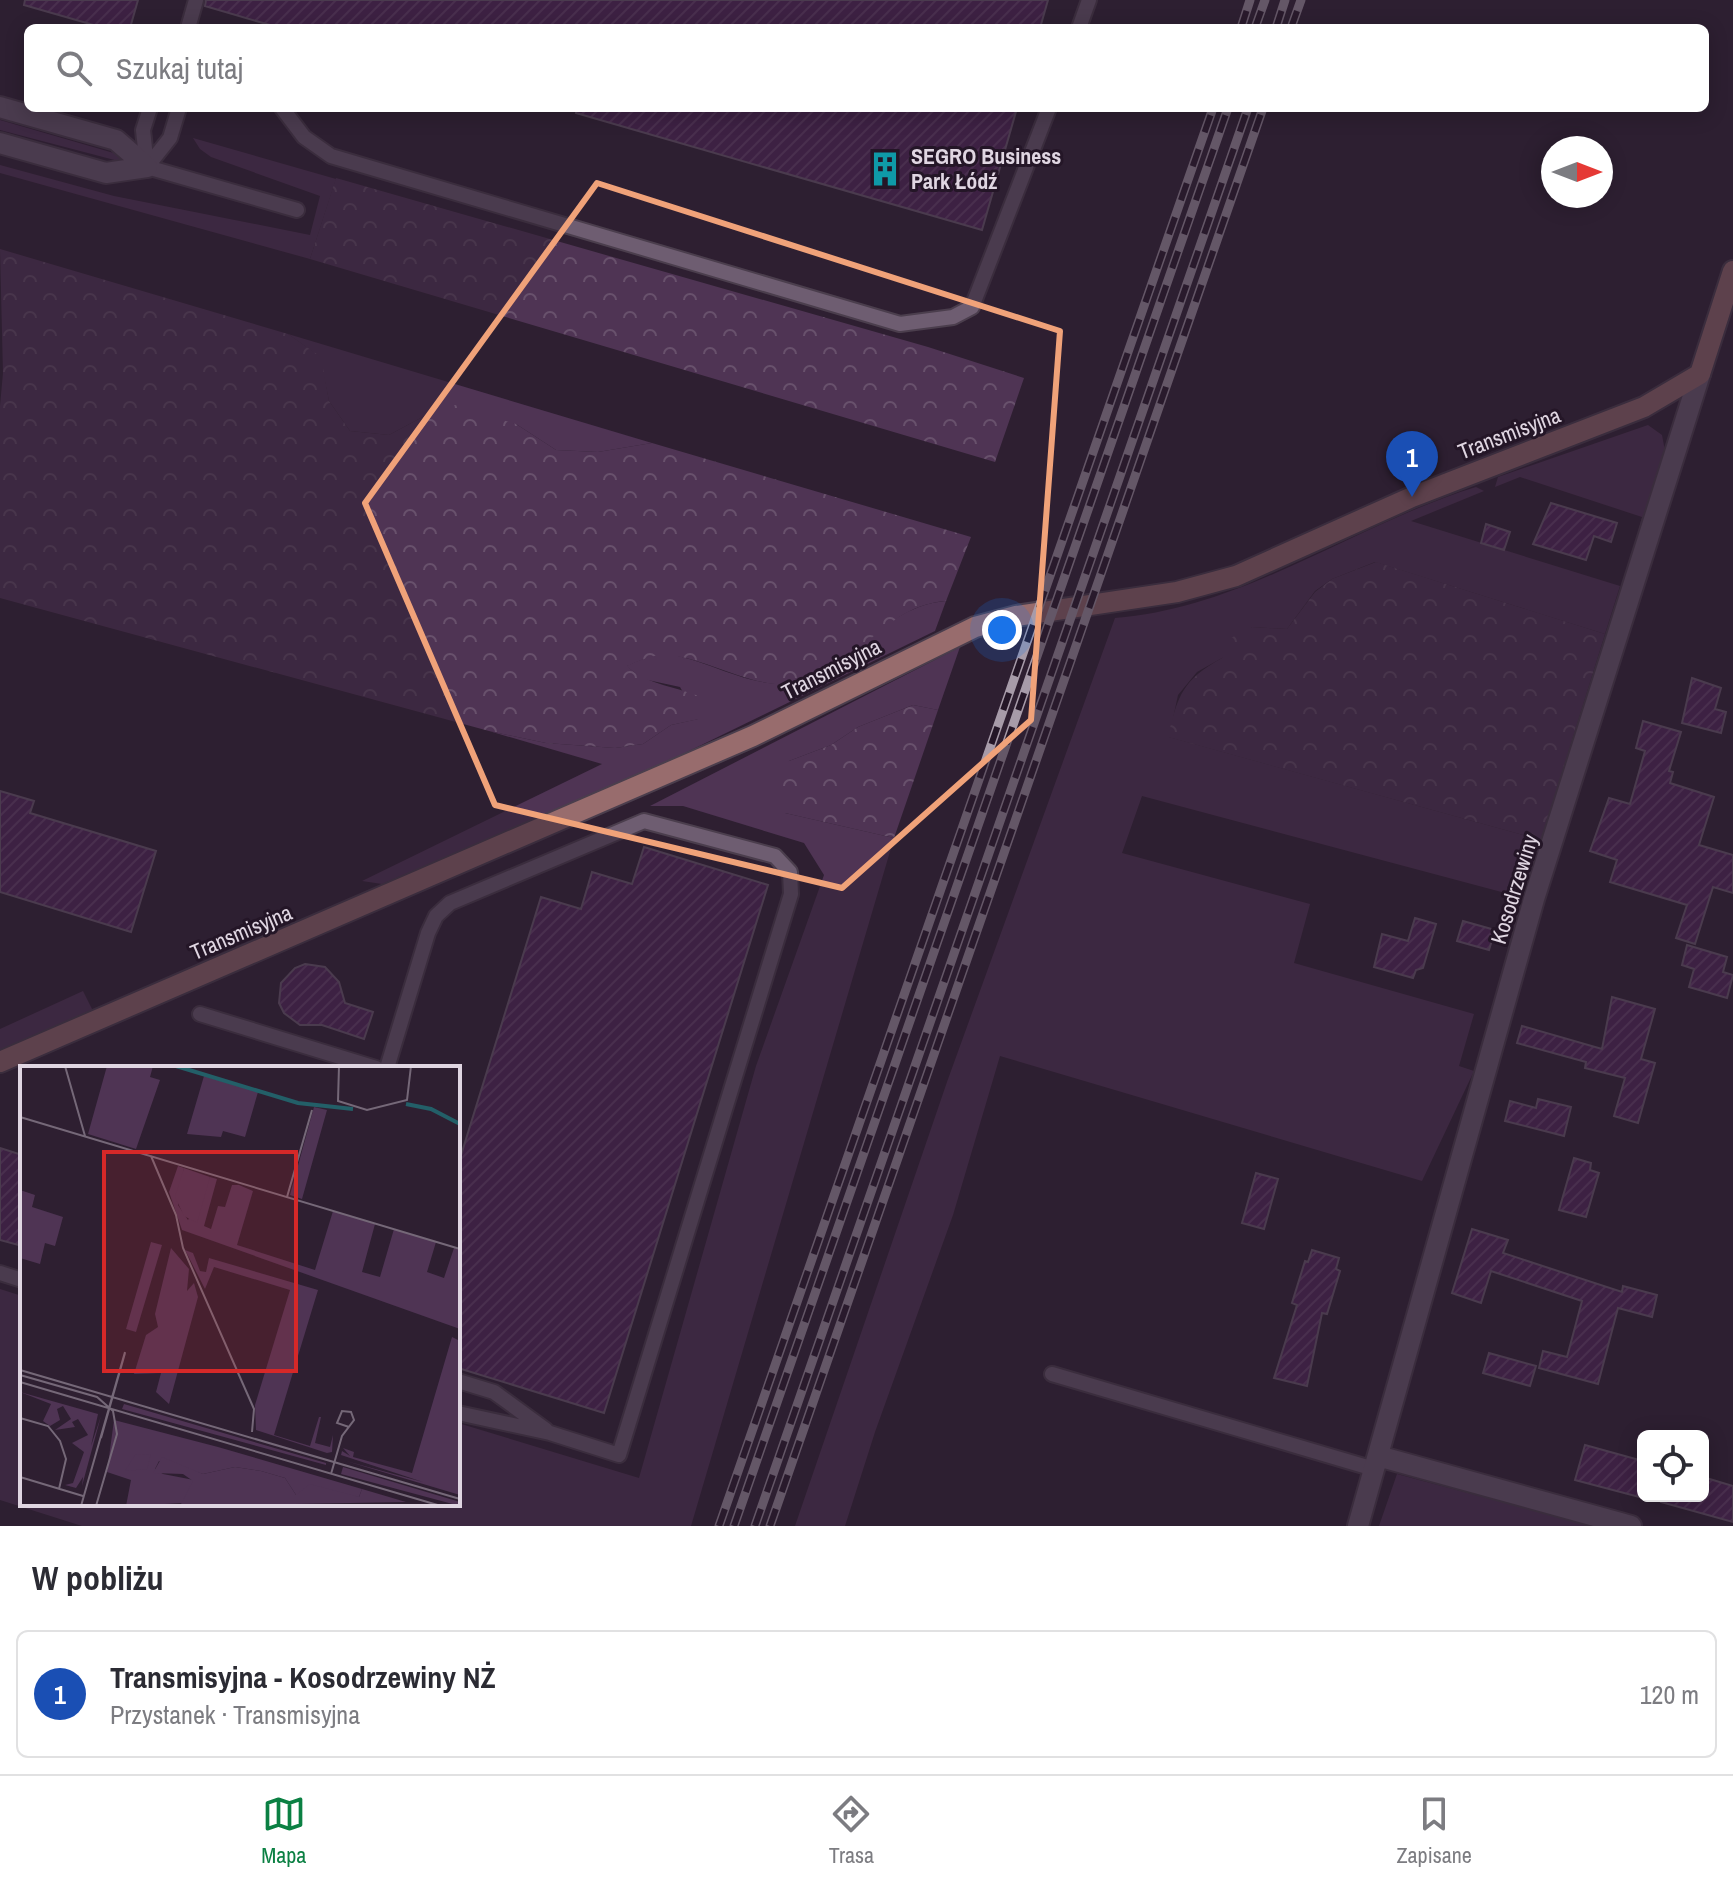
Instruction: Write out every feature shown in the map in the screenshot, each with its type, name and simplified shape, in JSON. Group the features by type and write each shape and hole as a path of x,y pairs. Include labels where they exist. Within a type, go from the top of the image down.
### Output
{"street":[{"path":"0,107 116,140 147,167"},
{"path":"0,143 106,173 147,167"},
{"name":"Kosodrzewiny","path":"1358,1526 1534,899 1733,271"},
{"name":"Transmisyjna","path":"0,1062 739,742 975,627 1016,616 1177,592 1236,576 1412,497 1644,407 1700,374"},
{"path":"1376,1462 1631,1526"}],"lane":[{"path":"189,24 196,0"},
{"path":"1080,24 1089,0"},
{"path":"147,167 143,130 149,112"},
{"path":"147,167 170,138 178,112"},
{"path":"285,112 304,137 331,156 900,324 953,317 972,307 1047,112"},
{"path":"147,167 297,210"},
{"path":"388,1066 428,933 436,916 450,903 644,821 775,856 790,872 791,894 619,1455 550,1433 460,1413"},
{"path":"200,1014 369,1066"},
{"path":"0,1273 20,1279"},
{"path":"1052,1374 1376,1462"},
{"path":"460,1382 494,1392 550,1433"}],"highlighted area":[{"path":"597,183 1060,331 1031,720 842,888 495,805 365,503"}],"green space":[{"path":"0,120 124,156 126,163 0,130"},
{"path":"193,138 336,179 310,259 0,173 0,165 114,196 310,235 320,196 211,157 200,149"},
{"path":"336,178 928,347 1024,378 995,462 310,259"},
{"path":"0,249 288,334 321,357 329,401 350,431 389,435 430,413 455,405 516,424 556,450 598,452 652,443 971,537 946,601 908,612 845,659 811,679 792,684 773,684 680,657 662,655 627,666 653,682 706,699 699,719 671,725 643,744 615,748 546,743 489,731 0,598 0,406 3,373"},
{"path":"288,334 652,443 598,452 556,450 516,424 430,413 389,435 350,431 329,401 320,357"},
{"path":"1648,425 1662,435 1665,451 1642,533 1638,532 1642,517 1520,477 1495,487 1498,477"},
{"path":"1476,487 1484,491 1411,521 1620,586 1605,634 1375,562 1332,579 1315,591 1287,629 1252,627 1222,658 1197,672 1178,695 1169,737 1541,840 1524,898 1142,796 1122,853 1310,904 1294,963 1474,1014 1459,1066 1474,1071 1422,1181 1000,1056 953,1215 875,1432 845,1526 795,1526 947,1082 1115,618 1163,611 1209,599 1299,563 1431,503"},
{"path":"1376,562 1605,634 1541,840 1168,737 1184,690 1190,681 1222,658 1229,639 1252,627 1287,629 1315,592 1332,579"},
{"path":"946,601 935,631 640,775 382,884 362,881 602,764 489,731 546,743 615,748 643,744 671,725 698,719 680,687 643,679 626,666 661,654 675,655 760,682 792,682 832,664 904,614 924,605"},
{"path":"960,647 938,710 913,705 858,727 831,745 789,761 785,813 894,838 691,1526 82,1526 0,1500 0,1289 20,1295 20,1506 460,1506 460,1424 639,1478 756,1066 824,875 804,843 683,806 650,806"},
{"path":"913,705 938,710 894,838 785,813 771,784 789,761 831,745 858,727"},
{"path":"83,991 93,1011 0,1052 0,1029"},
{"path":"1397,1474 1592,1526 1379,1526"}],"building":[{"path":"25,0 138,0 131,24 90,24 24,5"},
{"path":"206,0 1048,0 1041,24 266,24 205,6"},
{"name":"SEGRO Business Park Łódź","path":"576,112 1016,112 982,230"},
{"path":"1551,503 1617,523 1611,542 1594,536 1586,560 1533,544"},
{"path":"1486,524 1510,532 1504,550 1481,543"},
{"path":"1692,678 1721,688 1715,709 1726,712 1721,733 1682,723"},
{"path":"1643,721 1681,732 1669,771 1673,772 1670,783 1714,797 1699,845 1733,855 1733,893 1713,887 1695,944 1676,938 1687,905 1610,882 1617,860 1590,851 1609,798 1630,804 1645,751 1636,748"},
{"path":"0,791 34,801 30,813 156,851 131,932 0,892"},
{"path":"644,847 768,885 604,1413 460,1369 460,1159 541,897 581,909 592,872 632,884"},
{"path":"1415,918 1436,924 1423,968 1416,970 1413,978 1374,967 1382,934 1408,941"},
{"path":"1463,921 1495,930 1489,950 1457,941"},
{"path":"1687,945 1727,957 1723,972 1733,975 1727,998 1689,987 1694,969 1682,965"},
{"path":"305,964 325,967 339,982 345,1003 373,1012 364,1039 322,1025 300,1025 284,1013 279,1003 281,983 295,968"},
{"path":"1612,997 1655,1009 1641,1059 1655,1063 1638,1123 1614,1116 1625,1078 1585,1068 1586,1062 1517,1043 1522,1026 1602,1049"},
{"path":"1538,1099 1571,1107 1564,1136 1505,1121 1510,1101 1536,1108"},
{"path":"0,1148 20,1154 20,1245 0,1240"},
{"path":"1574,1158 1591,1163 1590,1170 1599,1173 1586,1217 1559,1210"},
{"path":"1256,1173 1278,1179 1264,1229 1242,1223"},
{"path":"1472,1229 1508,1240 1503,1253 1622,1292 1623,1286 1657,1295 1652,1317 1618,1308 1598,1384 1539,1368 1543,1351 1567,1357 1582,1301 1491,1271 1481,1303 1452,1293"},
{"path":"1312,1250 1339,1258 1336,1269 1340,1271 1327,1314 1322,1313 1307,1386 1274,1378 1297,1305 1292,1303 1305,1261 1308,1262"},
{"path":"1489,1353 1536,1366 1530,1386 1483,1373"},
{"path":"1585,1445 1637,1459 1637,1496 1575,1480"},
{"path":"1709,1479 1733,1486 1733,1522 1661,1502 1709,1502"}],"railway":[{"path":"1242,24 1250,0"},
{"path":"1256,24 1265,0"},
{"path":"1277,24 1285,0"},
{"path":"1292,24 1301,0"},
{"path":"719,1526 1212,112"},
{"path":"734,1526 1227,112"},
{"path":"755,1526 1247,112"},
{"path":"770,1526 1262,112"}],"place":[{"name":"SEGRO Business Park Łódź","path":"885,169"},
{"name":"Transmisyjna - Kosodrzewiny NŻ","path":"1412,497"}]}
